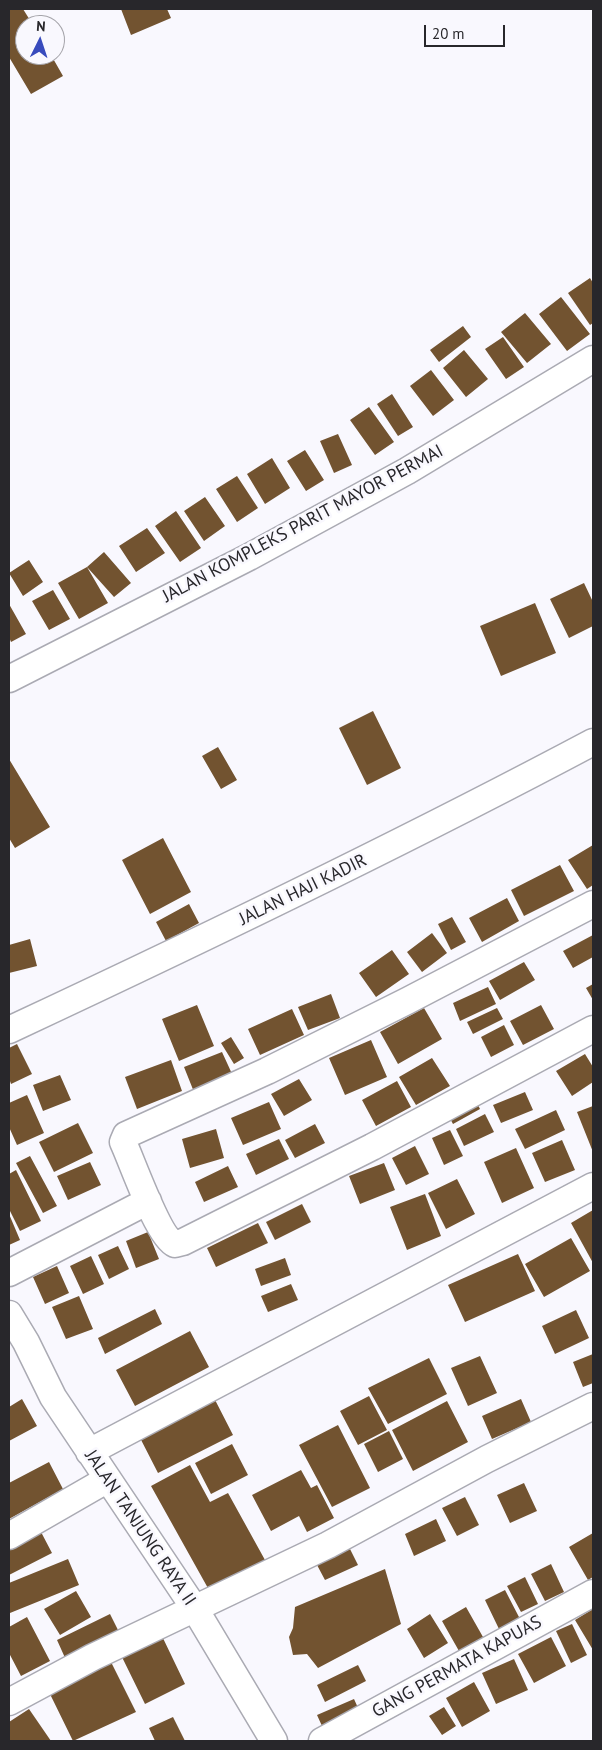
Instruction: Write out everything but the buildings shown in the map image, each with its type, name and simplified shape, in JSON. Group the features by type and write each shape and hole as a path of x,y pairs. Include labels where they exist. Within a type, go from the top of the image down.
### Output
{"street":[{"name":"JALAN KOMPLEKS PARIT MAYOR PERMAI","path":"9,679 249,556 407,470 593,359"},
{"name":"JALAN HAJI KADIR","path":"9,1030 270,907 593,742"},
{"path":"593,904 407,1001 267,1071 126,1135 123,1142 148,1201 171,1242 183,1242 372,1147 593,1029"},
{"path":"89,1452 593,1186"},
{"path":"9,1273 148,1201"},
{"name":"JALAN TANJUNG RAYA II","path":"9,1314 17,1347 53,1396 195,1609 274,1741"},
{"path":"9,1702 93,1657 328,1545 487,1459 593,1406"},
{"path":"9,1536 108,1479"},
{"name":"GANG PERMATA KAPUAS","path":"322,1741 593,1593"}]}
